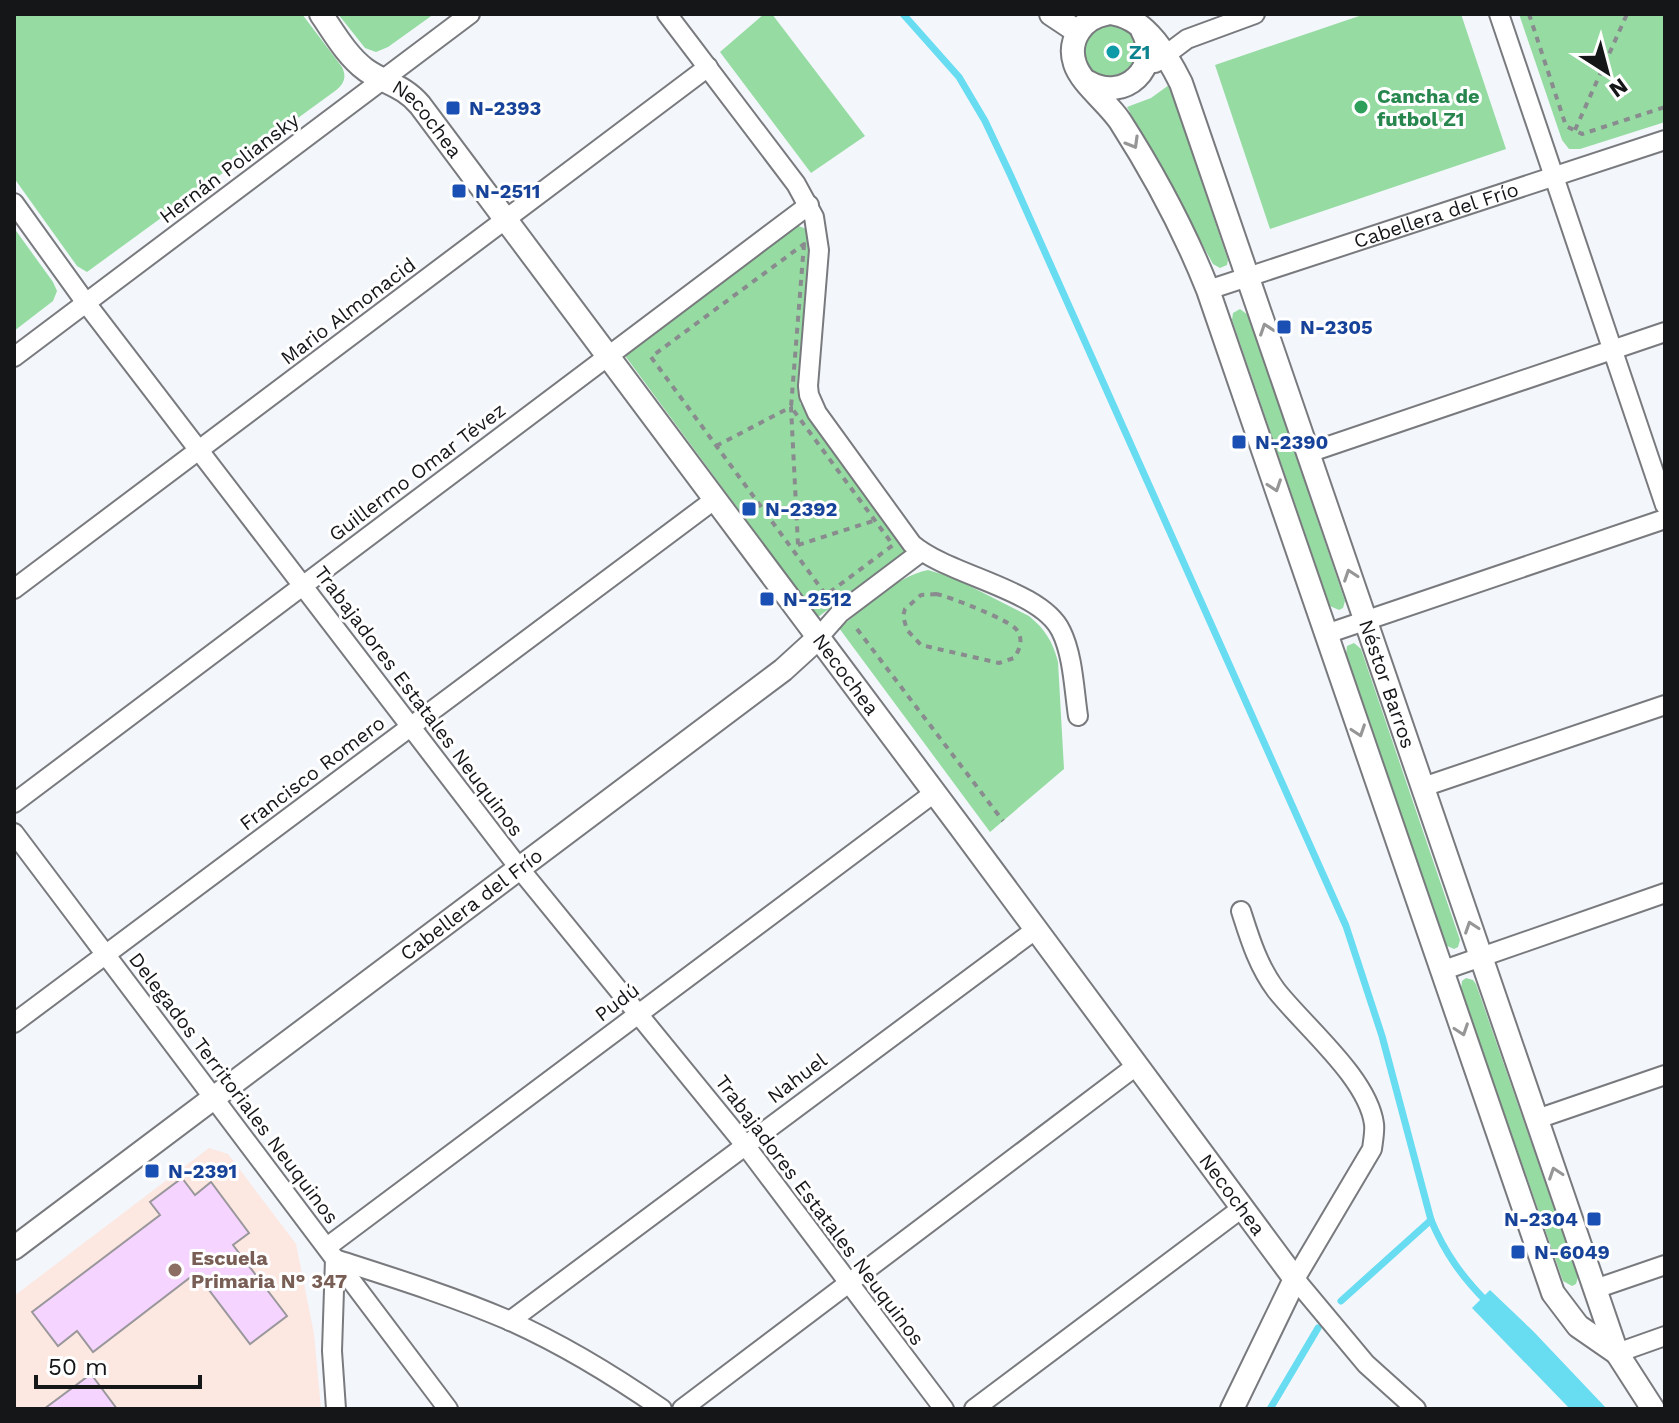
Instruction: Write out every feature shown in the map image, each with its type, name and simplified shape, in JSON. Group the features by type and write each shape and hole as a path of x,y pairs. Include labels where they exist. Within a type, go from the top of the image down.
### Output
{"street":[{"name":"Necochea","path":"321,14 357,62 413,97 1295,1279"},
{"name":"Hernán Poliansky","path":"14,357 470,14"},
{"path":"667,14 809,205 817,228 819,250 809,395 822,422 904,534 921,552 1034,604 1050,616 1064,637 1078,716"},
{"path":"1051,14 1078,32 1085,23 1104,14"},
{"name":"Néstor Barros","path":"1115,14 1139,26 1165,54 1185,94 1617,1353 1653,1409"},
{"path":"1086,81 1106,89 1127,86 1165,54 1196,35 1255,14"},
{"path":"1499,14 1665,505"},
{"path":"1136,79 1147,63 1148,53 1139,26"},
{"name":"Néstor Barros","path":"1078,32 1072,53 1079,73 1112,110 1131,140 1181,232 1208,290 1553,1293 1578,1326 1617,1353"},
{"name":"Mario Almonacid","path":"14,589 708,67"},
{"name":"Cabellera del Frío","path":"1208,290 1665,140"},
{"name":"Trabajadores Estatales Neuquinos","path":"14,203 86,303 519,868 745,1145 944,1409"},
{"name":"Guillermo Omar Tévez","path":"14,803 809,205"},
{"path":"1308,453 1665,332"},
{"name":"Francisco Romero","path":"14,1023 714,500"},
{"path":"1326,634 1665,519"},
{"name":"Cabellera del Frío","path":"14,1248 796,660 840,613 921,552"},
{"path":"1423,787 1665,705"},
{"name":"Pudú","path":"331,1253 638,1014 934,793"},
{"name":"Delegados Territoriales Neuquinos","path":"14,833 448,1409"},
{"path":"1441,971 1665,893"},
{"path":"1232,1409 1295,1279 1372,1149 1375,1125 1367,1102 1340,1062 1276,989 1257,958 1241,911"},
{"name":"Nahuel","path":"510,1321 1035,930"},
{"path":"682,1409 1136,1066"},
{"path":"1537,1119 1665,1075"},
{"path":"974,1409 1242,1208"},
{"path":"336,1409 331,1253 510,1321 598,1368 662,1409"},
{"path":"1595,1289 1665,1265"},
{"path":"1295,1279 1366,1364 1416,1409"},
{"path":"1617,1353 1665,1336"}],"path":[{"path":"1529,14 1566,126 1582,134 1665,107"},
{"path":"1575,130 1627,14"},
{"path":"791,407 893,545 826,595 651,357 804,244 791,407 798,545"},
{"path":"716,446 791,407"},
{"path":"791,547 876,521"},
{"path":"928,593 950,597 1011,624 1018,632 1020,646 1014,658 999,663 921,645 907,630 903,616 914,599 928,593"},
{"path":"857,629 1003,821"}],"shaded area":[{"name":"Escuela Primaria N° 347","path":"209,1148 228,1154 296,1244 314,1334 321,1409 14,1409 14,1296"}],"green space":[{"path":"14,14 302,14 342,67 344,77 335,91 87,272 77,266 14,178"},
{"path":"338,14 434,14 376,52 365,48"},
{"path":"764,14 772,14 865,136 811,173 720,52"},
{"name":"Cancha de futbol Z1","path":"1365,14 1461,14 1506,149 1270,229 1215,65"},
{"path":"1519,14 1665,14 1665,122 1580,149 1569,149 1562,140"},
{"path":"1111,24 1130,32 1138,51 1130,70 1111,78 1092,70 1084,51 1092,32"},
{"path":"1169,85 1228,260 1227,265 1220,268 1213,264 1127,107 1151,98"},
{"path":"796,225 812,231 800,403 909,550 818,617 623,353"},
{"path":"14,228 57,291 53,301 14,331"},
{"path":"1240,309 1248,315 1345,601 1339,610 1330,606 1232,320 1233,313"},
{"path":"928,570 954,578 1029,616 1048,636 1058,662 1064,769 990,832 839,628 892,586"},
{"path":"1354,643 1361,649 1460,940 1454,949 1445,945 1346,654 1347,646"},
{"path":"1466,978 1476,984 1578,1277 1572,1286 1563,1281 1461,989 1462,981"}],"water":[{"path":"1490,1290 1607,1409 1570,1409 1472,1308"}],"building":[{"name":"Escuela Primaria N° 347","path":"182,1178 195,1195 211,1182 249,1233 233,1245 287,1316 250,1344 196,1273 93,1352 77,1331 58,1346 32,1312 160,1215 150,1202"},
{"path":"91,1374 117,1409 44,1409"}],"waterway":[{"path":"903,14 959,77 985,121 1010,174 1346,926 1382,1036 1431,1220 1455,1264 1487,1302"},
{"path":"1341,1301 1431,1220"},
{"path":"1270,1409 1318,1328"}],"place":[{"name":"Z1","path":"1113,52"},
{"name":"Cancha de futbol Z1","path":"1361,107"},
{"name":"N-2393","path":"453,108"},
{"name":"N-2511","path":"459,191"},
{"name":"N-2305","path":"1284,327"},
{"name":"N-2390","path":"1239,442"},
{"name":"N-2392","path":"749,509"},
{"name":"N-2512","path":"767,599"},
{"name":"N-2391","path":"152,1171"},
{"name":"N-2304","path":"1594,1219"},
{"name":"N-6049","path":"1518,1252"},
{"name":"Escuela Primaria N° 347","path":"175,1270"}]}
